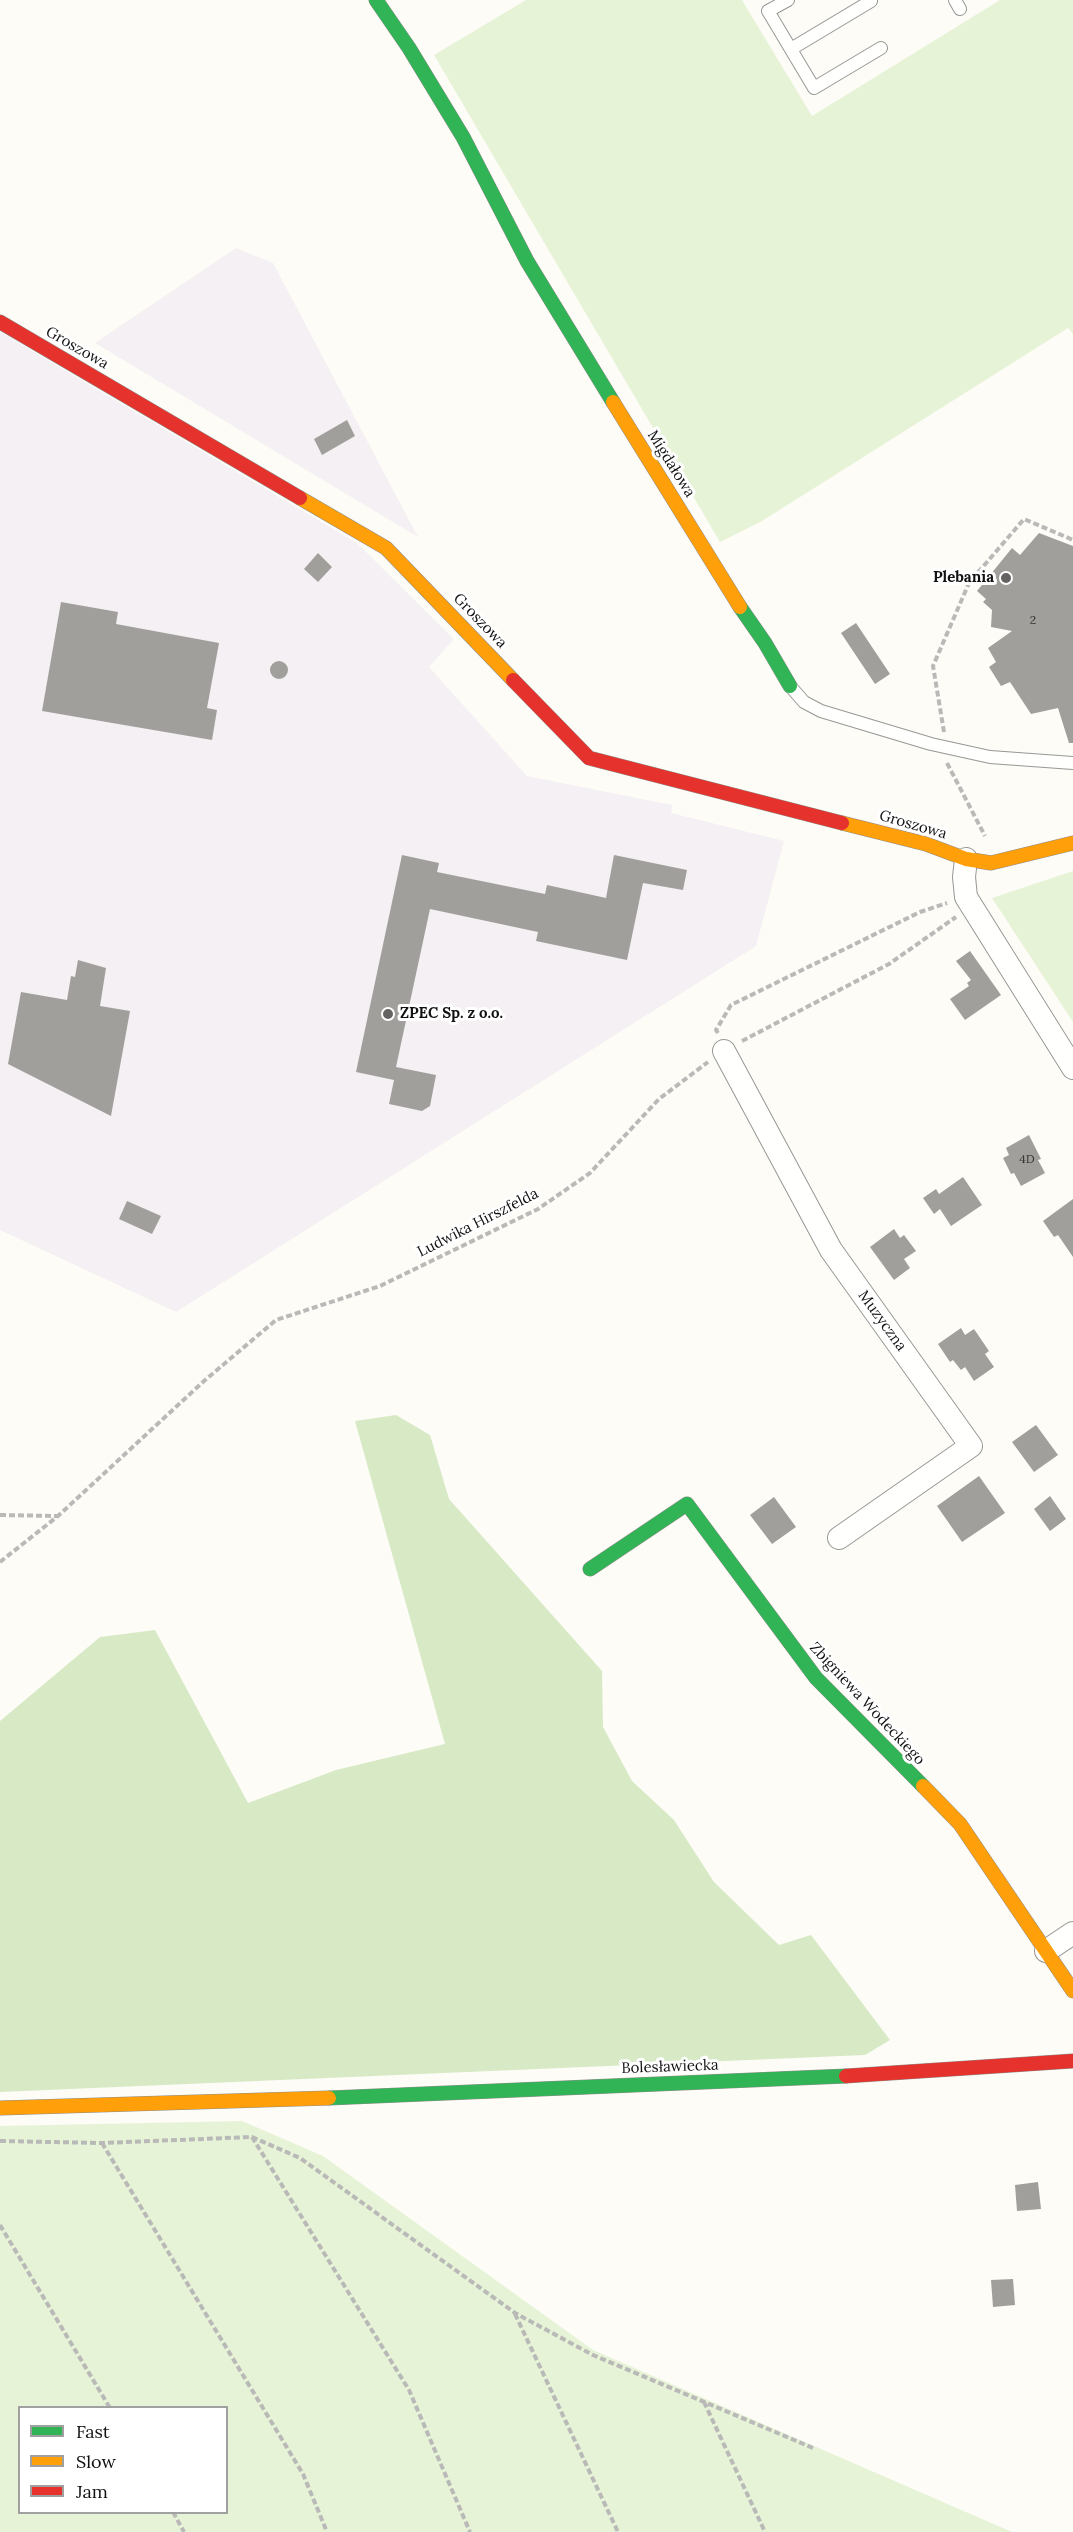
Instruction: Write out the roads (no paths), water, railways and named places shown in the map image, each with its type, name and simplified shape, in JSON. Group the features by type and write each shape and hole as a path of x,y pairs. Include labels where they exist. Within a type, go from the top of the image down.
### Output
{"street":[{"name":"Migdałowa","path":"376,0 410,48 463,137 526,261 727,589 765,643 790,686"},
{"name":"Groszowa","path":"0,322 386,548 589,758 926,844 966,859 991,862 1073,843"},
{"path":"966,859 964,877 969,901 1073,1068"},
{"name":"Muzyczna","path":"724,1051 831,1250 971,1446 839,1538"},
{"name":"Zbigniewa Wodeckiego","path":"590,1569 687,1504 816,1678 960,1824 1073,1991"},
{"path":"1046,1951 1073,1933"},
{"name":"Bolesławiecka","path":"0,2108 798,2079 1073,2061"}],"lane":[{"path":"788,0 768,11 814,88 881,48"},
{"path":"791,49 871,1"},
{"name":"Migdałowa","path":"790,686 804,702 821,711 943,746 990,757 1073,763"}],"place":[{"name":"Plebania","path":"1006,578"},
{"name":"ZPEC Sp. z o.o.","path":"388,1014"}]}
